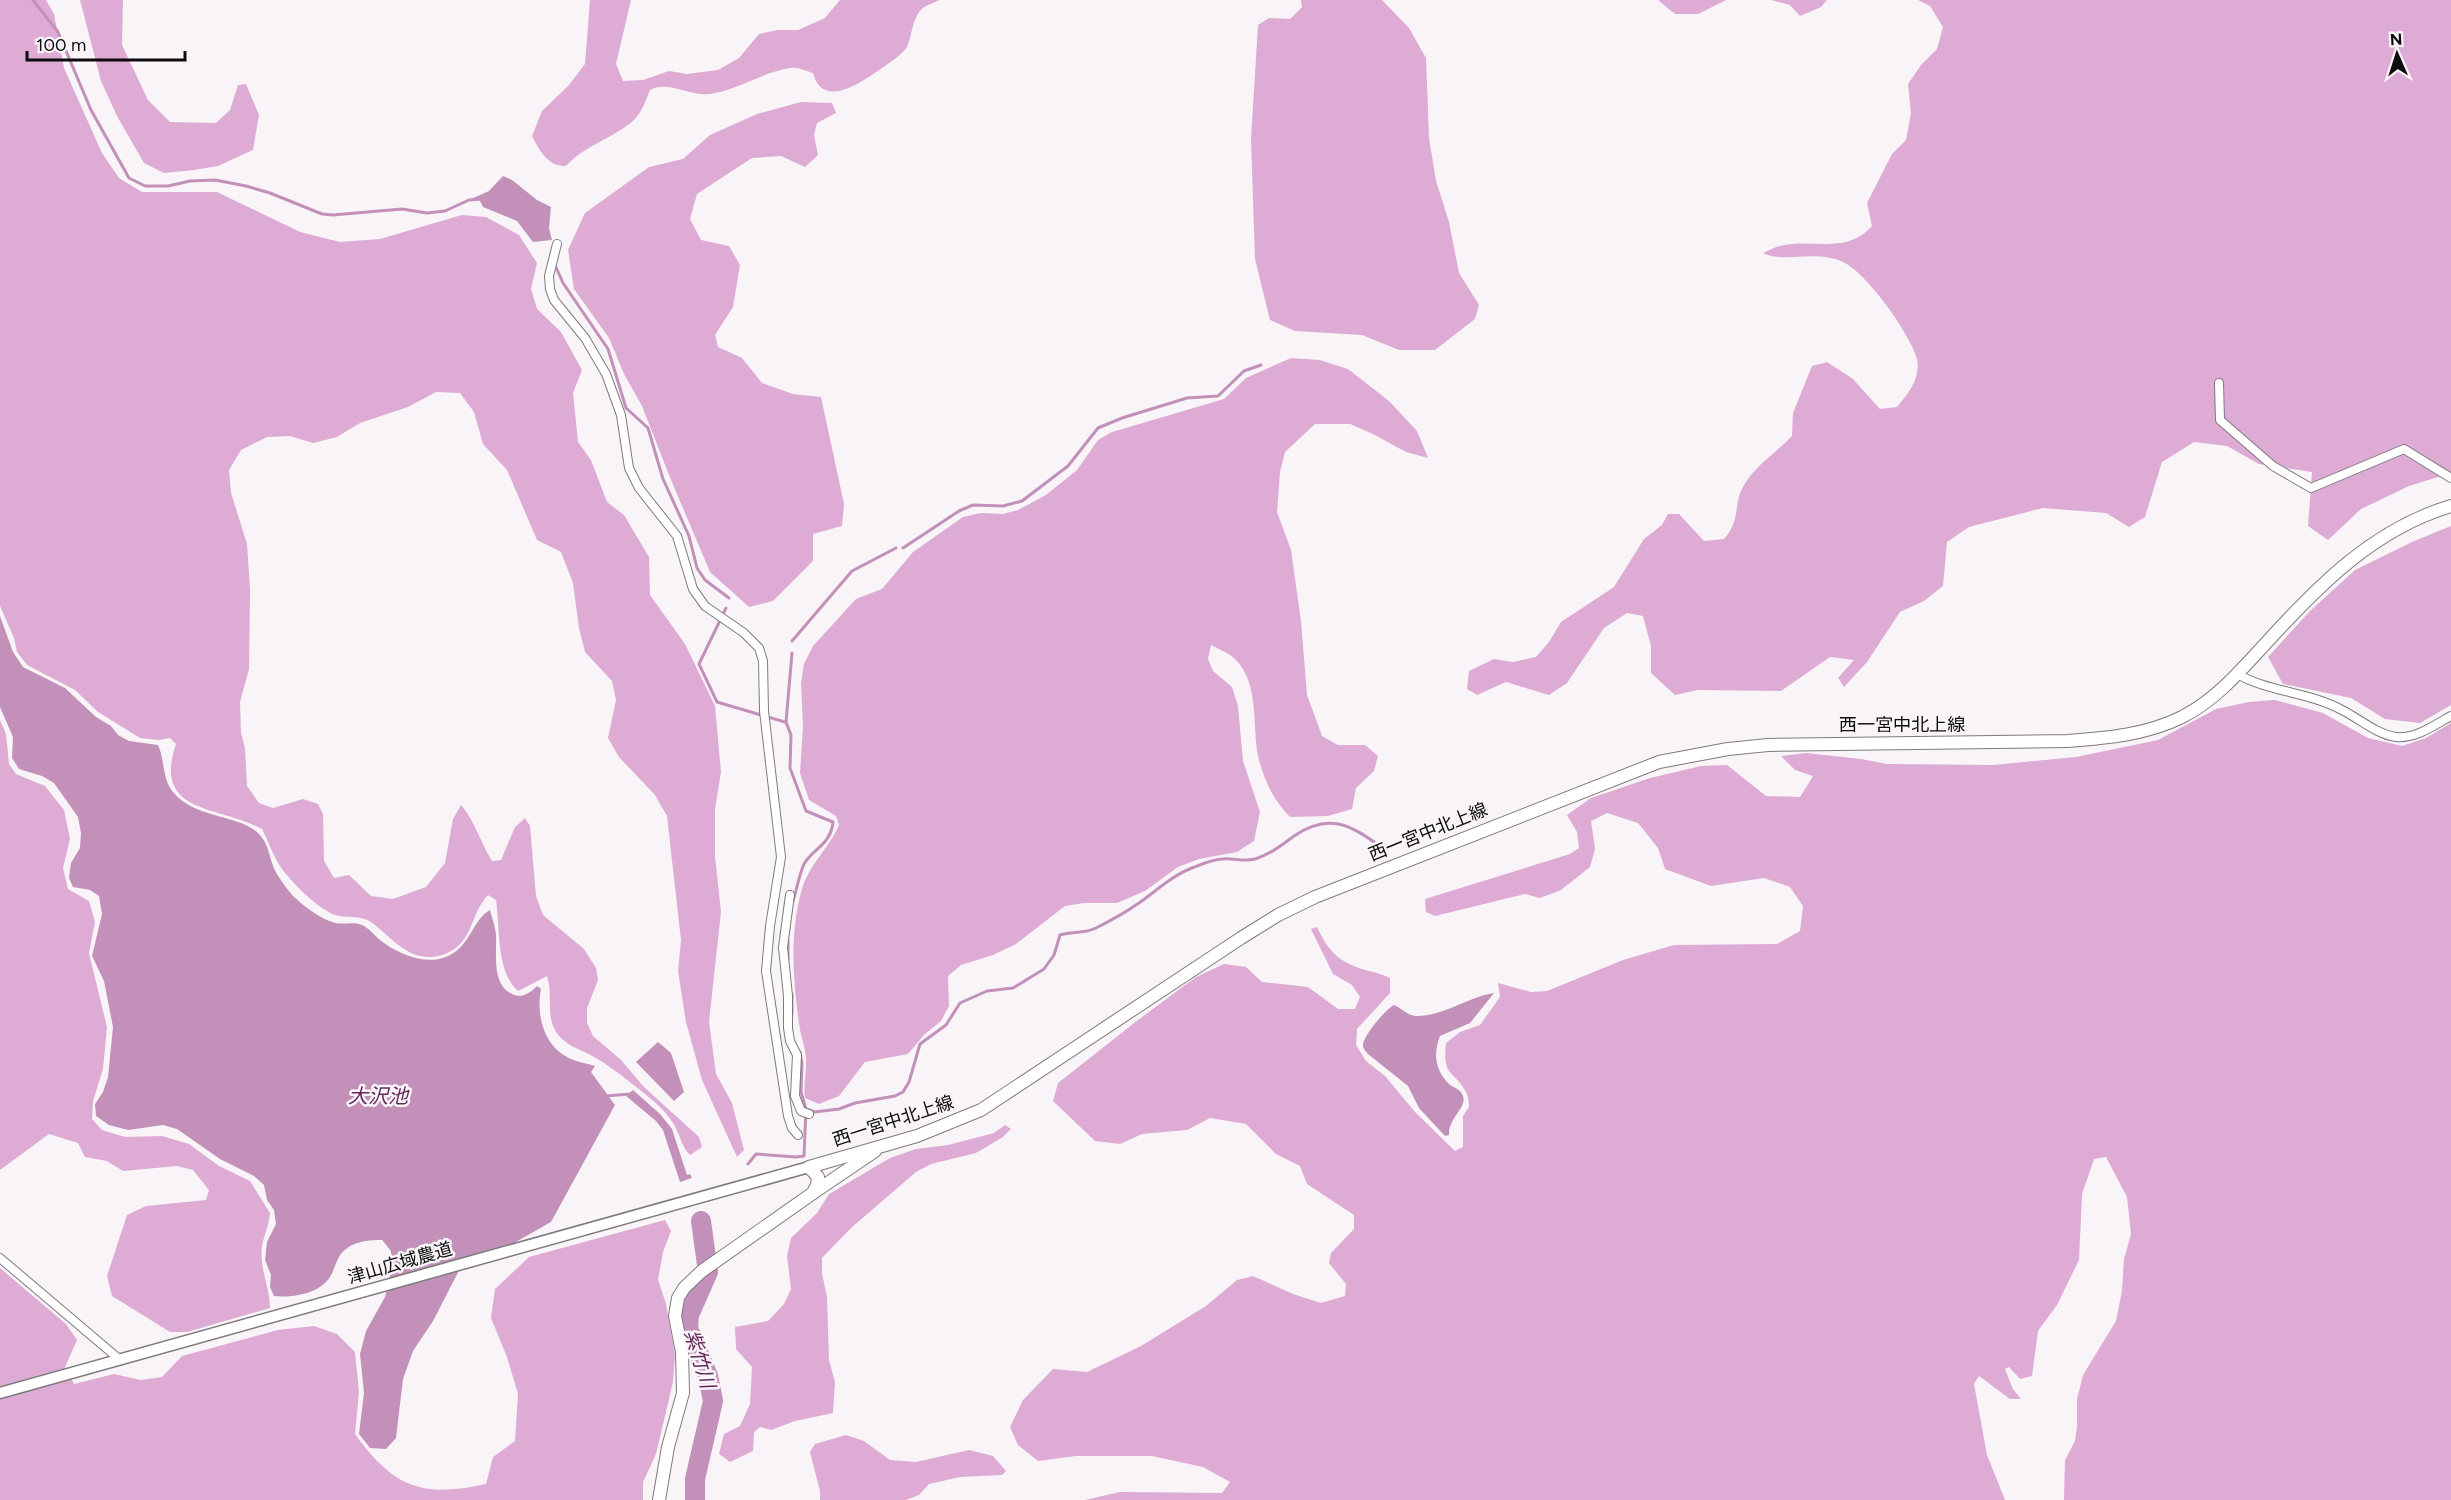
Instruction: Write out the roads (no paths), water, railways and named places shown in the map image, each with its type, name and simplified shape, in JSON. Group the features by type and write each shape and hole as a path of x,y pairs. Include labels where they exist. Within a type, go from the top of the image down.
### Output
{"main road":[{"name":"西一宮中北上線","path":"809,1167 917,1136 981,1110 1241,938 1306,901 1659,762 1728,749 1768,745 2067,741 2115,737 2151,730 2184,717 2213,696 2237,674 2333,573 2366,547 2403,525 2451,506"},
{"path":"659,1500 668,1447 682,1402 684,1383 681,1343 675,1325 676,1307 684,1288 707,1268 881,1147"},
{"path":"809,1167 818,1177 813,1193"}],"street":[{"path":"557,244 549,276 550,288 554,300 585,338 606,374 621,415 629,468 639,488 677,536 693,589 705,606 744,633 759,648 763,661 764,711 781,857 768,935 766,971 788,1116 792,1128 798,1135"},
{"path":"2219,382 2220,420 2273,466 2311,488 2404,449 2451,478"},
{"path":"2237,674 2252,682 2303,694 2342,709 2384,734 2398,737 2414,735 2451,716"},
{"path":"789,895 783,947 788,996 788,1028 790,1041 797,1055 795,1096 801,1111 809,1114"},
{"name":"津山広域農道","path":"0,1393 809,1167"},
{"path":"0,1258 119,1359"}],"water":[{"path":"503,176 551,207 549,228 552,240 533,242 517,221 483,207 479,199 471,199 489,191"},
{"name":"大沢池","path":"0,616 13,652 23,667 65,688 96,717 111,726 118,735 129,741 158,745 165,775 173,792 193,807 239,822 258,833 265,842 279,877 293,896 318,915 335,923 362,925 380,940 400,952 415,958 431,960 449,956 457,950 478,921 490,910 496,934 497,967 501,983 505,989 519,996 532,991 537,986 541,989 540,1008 543,1028 552,1044 567,1057 595,1066 591,1072 615,1105 551,1222 514,1243 466,1257 433,1321 413,1351 403,1379 396,1438 386,1449 370,1448 359,1434 364,1393 360,1354 366,1331 385,1297 391,1271 391,1251 382,1240 354,1244 346,1249 338,1258 330,1277 312,1291 305,1294 274,1296 270,1287 271,1275 265,1260 267,1242 276,1224 274,1210 267,1200 264,1185 254,1176 220,1159 177,1129 163,1125 128,1130 109,1125 96,1116 95,1104 103,1092 108,1077 113,1027 104,981 92,956 102,914 99,896 90,890 73,887 69,878 71,863 80,848 81,833 78,817 54,783 42,776 19,769 12,758 13,737 0,707"},
{"path":"1494,993 1470,1023 1440,1036 1436,1049 1438,1067 1444,1079 1461,1092 1464,1100 1451,1123 1449,1135 1445,1136 1419,1108 1408,1086 1368,1054 1363,1045 1364,1041 1375,1023 1394,1005 1415,1016 1425,1015"},
{"path":"658,1042 671,1053 684,1092 674,1101 636,1062"},
{"path":"633,1090 660,1114 672,1129 687,1175 690,1174 692,1178 680,1182 663,1130 656,1121 626,1096"}],"waterway":[{"path":"33,0 58,32 91,110 129,178 145,186 168,186 190,181 215,180 270,193 322,214 333,215 402,209 427,213 445,211 469,200 483,199"},
{"path":"555,265 563,283 608,349 626,408 648,428 663,479 689,536 697,568 705,580 729,598"},
{"path":"903,548 959,511 973,505 1003,506 1022,501 1068,466 1098,428 1122,418 1187,398 1218,396 1244,371 1261,365"},
{"path":"792,641 852,571 896,548"},
{"path":"726,608 699,664 717,702 785,722"},
{"path":"792,653 786,722 791,735 790,768 806,811 833,822 829,836 804,864 793,901"},
{"path":"809,1110 815,1112 839,1109 855,1103 895,1096 903,1092 909,1082 920,1044 946,1025 960,1003 987,991 1013,988 1044,969 1054,955 1060,935 1092,930 1134,906 1185,871 1215,860 1255,859 1318,824 1339,824 1350,828 1381,847"},
{"path":"788,940 788,960"},
{"path":"792,994 792,1014"},
{"path":"748,1164 756,1154 804,1156 806,1109 801,1092 800,1052"},
{"path":"605,1096 631,1094"},
{"name":"紫竹川","path":"695,1500 695,1479 713,1401 708,1376 688,1328 689,1315 708,1272 701,1221"}]}
